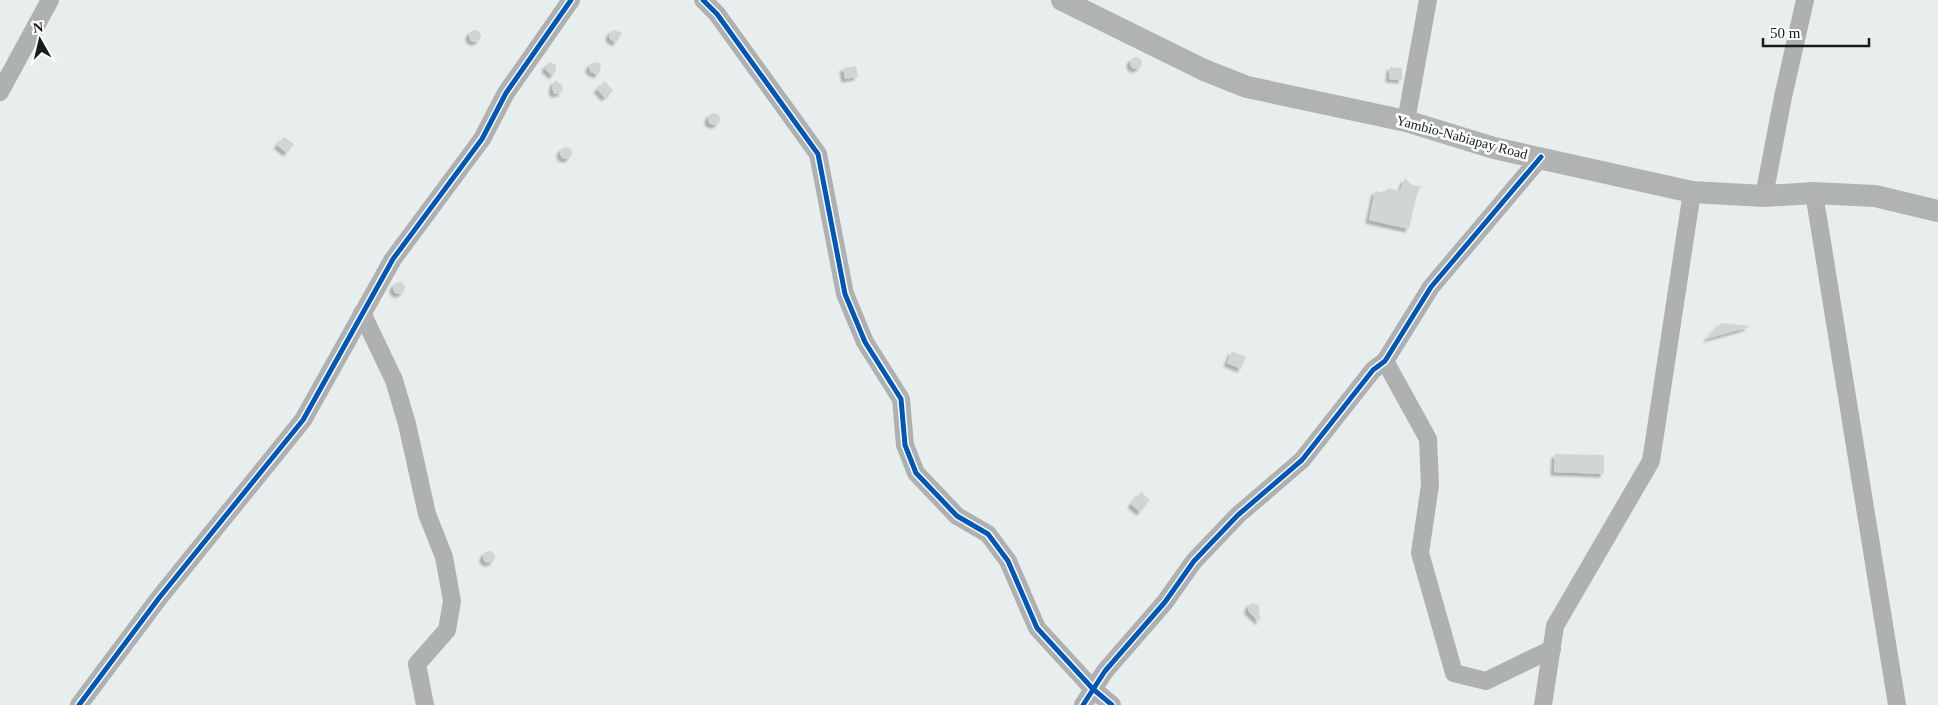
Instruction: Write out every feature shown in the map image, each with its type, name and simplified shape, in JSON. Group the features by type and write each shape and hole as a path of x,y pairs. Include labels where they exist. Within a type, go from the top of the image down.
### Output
{"main road":[{"name":"Yambio-Nabiapay Road","path":"1062,0 1204,70 1246,87 1406,121 1494,148 1692,192 1764,196 1814,192 1875,196 1938,211"}],"street":[{"path":"0,92 50,0"},
{"path":"79,705 158,598 303,420 393,259 482,140 506,93 570,0"},
{"path":"703,0 717,14 818,154 845,294 865,342 901,400 905,445 916,473 957,516 988,534 1008,561 1037,628 1093,689 1112,705"},
{"path":"1406,121 1428,0"},
{"path":"1764,196 1783,97 1805,0"},
{"path":"1083,705 1105,671 1165,602 1194,561 1238,515 1302,460 1373,370 1385,361 1431,287 1541,157"},
{"path":"1543,705 1555,626 1651,461 1692,192"},
{"path":"1814,192 1897,705"},
{"path":"362,313 394,380 427,514 444,557 452,601 447,630 417,664 425,705"},
{"path":"1385,361 1428,439 1430,485 1420,552 1454,673 1486,681 1552,649"}],"building":[{"path":"475,30 481,36 475,42 469,36"},
{"path":"615,30 622,33 616,43 609,36 611,31"},
{"path":"1134,57 1138,57 1142,63 1138,69 1134,69 1130,65 1130,61"},
{"path":"550,62 556,65 553,76 545,69"},
{"path":"600,63 601,67 598,75 589,69 590,64"},
{"path":"856,66 858,77 845,79 843,68"},
{"path":"1390,67 1402,68 1402,80 1389,79"},
{"path":"555,80 562,85 561,93 554,94 552,88"},
{"path":"605,81 613,91 605,98 597,89"},
{"path":"714,113 720,119 714,125 708,119"},
{"path":"284,137 294,144 287,153 277,145"},
{"path":"566,147 572,153 566,159 560,153"},
{"path":"1405,178 1412,185 1421,186 1417,194 1409,229 1369,220 1375,191 1386,193 1387,188 1400,191"},
{"path":"399,282 405,288 399,294 393,288"},
{"path":"1721,323 1749,326 1749,327 1706,339"},
{"path":"1232,351 1246,357 1241,369 1227,363"},
{"path":"1555,454 1604,455 1604,474 1554,472"},
{"path":"1141,492 1150,500 1140,512 1131,504"},
{"path":"487,551 491,551 495,557 491,563 487,563 483,559 483,555"},
{"path":"1251,603 1259,605 1260,622 1248,611"}],"cycle path":[{"path":"79,705 159,598 303,420 393,259 482,139 506,93 571,0"},
{"path":"703,0 717,14 818,154 845,294 865,342 901,399 905,445 916,473 957,516 988,534 1008,561 1037,628 1093,689 1112,705"},
{"path":"1083,705 1105,671 1165,602 1194,561 1238,515 1302,460 1373,370 1385,361 1431,287 1541,157"}]}
